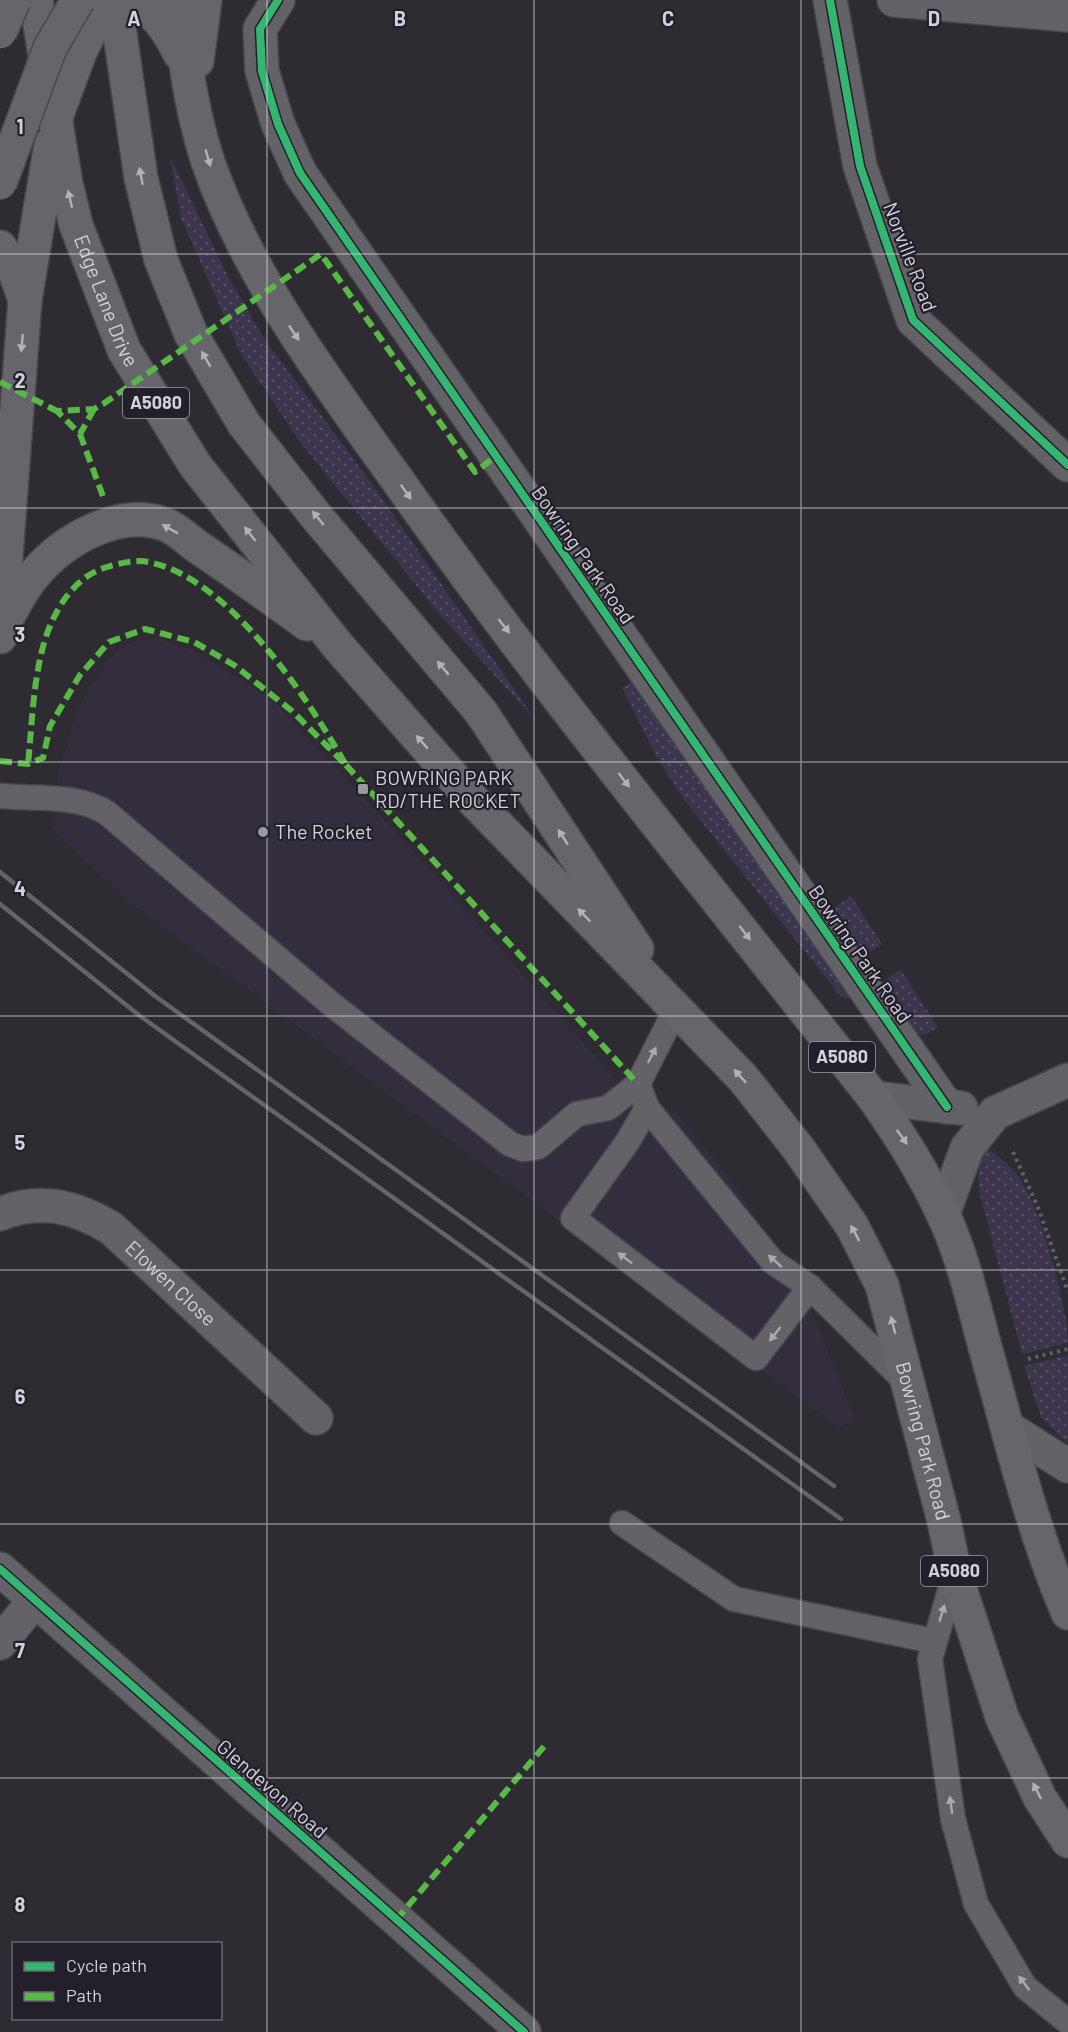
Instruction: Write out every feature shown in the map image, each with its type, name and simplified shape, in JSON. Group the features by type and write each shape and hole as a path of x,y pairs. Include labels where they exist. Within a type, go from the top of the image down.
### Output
{"highway":[{"path":"0,32 14,0"},
{"path":"0,22 28,0"},
{"name":"Edge Lane Drive","path":"36,0 55,119 76,225 124,350 195,465 338,646"},
{"path":"0,637 25,300 55,119 66,0"},
{"path":"0,183 50,48 78,0"},
{"path":"55,119 81,52 106,0"},
{"path":"116,0 141,178 161,260 191,334 244,424 316,516 481,712 676,1009"},
{"path":"137,0 151,10 168,30 186,68"},
{"name":"A5080","path":"178,0 192,102 214,179 252,264 292,330 468,580 874,1098 910,1148 943,1214 973,1303 1026,1498 1068,1612"},
{"path":"192,102 205,0"},
{"path":"0,247 14,269 25,300"},
{"path":"1,632 19,594 35,573 60,551 79,537 103,526 132,520 165,524 338,646"},
{"name":"Bowring Park Road","path":"338,646 473,800 743,1078 798,1148 852,1226 882,1285 910,1386 955,1573 1002,1717 1040,1798 1068,1841"}],"street":[{"name":"Bowring Park Road","path":"278,0 260,29 262,71 278,124 300,173 947,1107"},
{"name":"Norville Road","path":"830,0 860,166 913,320 1068,465"},
{"path":"894,0 1068,15"},
{"path":"943,1214 967,1148 995,1113 1068,1080"},
{"path":"874,1098 995,1113"},
{"name":"Elowen Close","path":"0,1214 13,1208 40,1204 66,1207 90,1215 111,1228 316,1418"},
{"path":"1008,1428 1068,1466"},
{"name":"Glendevon Road","path":"0,1569 524,2032"},
{"path":"0,1643 34,1601"}],"lane":[{"path":"0,796 94,804 330,1003 510,1144 523,1149 538,1147 578,1114 608,1108 638,1084 676,1009"},
{"path":"638,1084 647,1108 773,1262 810,1287 910,1386"},
{"path":"647,1108 628,1141 573,1218 756,1358 810,1287"},
{"path":"622,1523 734,1599 933,1641"},
{"path":"955,1573 933,1641 930,1659 953,1819 976,1904 1025,1987 1068,2022"}],"path":[{"path":"995,1113 1037,1204 1068,1292"}],"shaded area":[{"path":"170,157 229,278 263,337 372,484 536,721 441,616 299,441 241,354 181,218"},
{"path":"157,638 192,650 272,699 414,852 616,1079 638,1100 675,1112 722,1168 780,1252 816,1321 856,1422 838,1427 551,1215 123,897 52,828 59,770 82,699 110,657 133,641"},
{"path":"633,681 852,999 841,997 682,797 656,756 622,688"},
{"path":"851,896 882,944 861,958 830,911"},
{"path":"900,969 938,1027 925,1035 916,1033 881,984"},
{"path":"986,1147 1020,1179 1036,1212 1052,1258 1067,1327 1068,1343 1022,1354 981,1198 979,1166"},
{"path":"1068,1355 1068,1444 1041,1417 1024,1366"}],"railway":[{"path":"0,872 155,996 834,1486"},
{"path":"0,904 140,1016 841,1519"}],"marked path":[{"path":"94,409 80,434 57,411 94,409 103,404 321,254 475,472 495,457"},
{"path":"0,382 57,411"},
{"path":"80,434 104,499"},
{"path":"0,761 28,764 43,758 50,726 80,675 109,642 145,629 194,642 234,665 292,711 346,765 288,676 236,615 208,591 178,572 148,562 137,561 114,565 93,573 74,588 59,608 48,631 37,673 28,764"},
{"path":"346,765 638,1084"},
{"path":"396,1920 547,1743"}],"cycle path":[{"path":"278,0 260,29 262,71 278,124 300,173 947,1107"},
{"path":"830,0 860,166 913,320 1068,465"},
{"path":"0,1569 524,2032"}],"place":[{"name":"BOWRING PARK RD/THE ROCKET","path":"363,789"},
{"name":"The Rocket","path":"263,832"}]}
